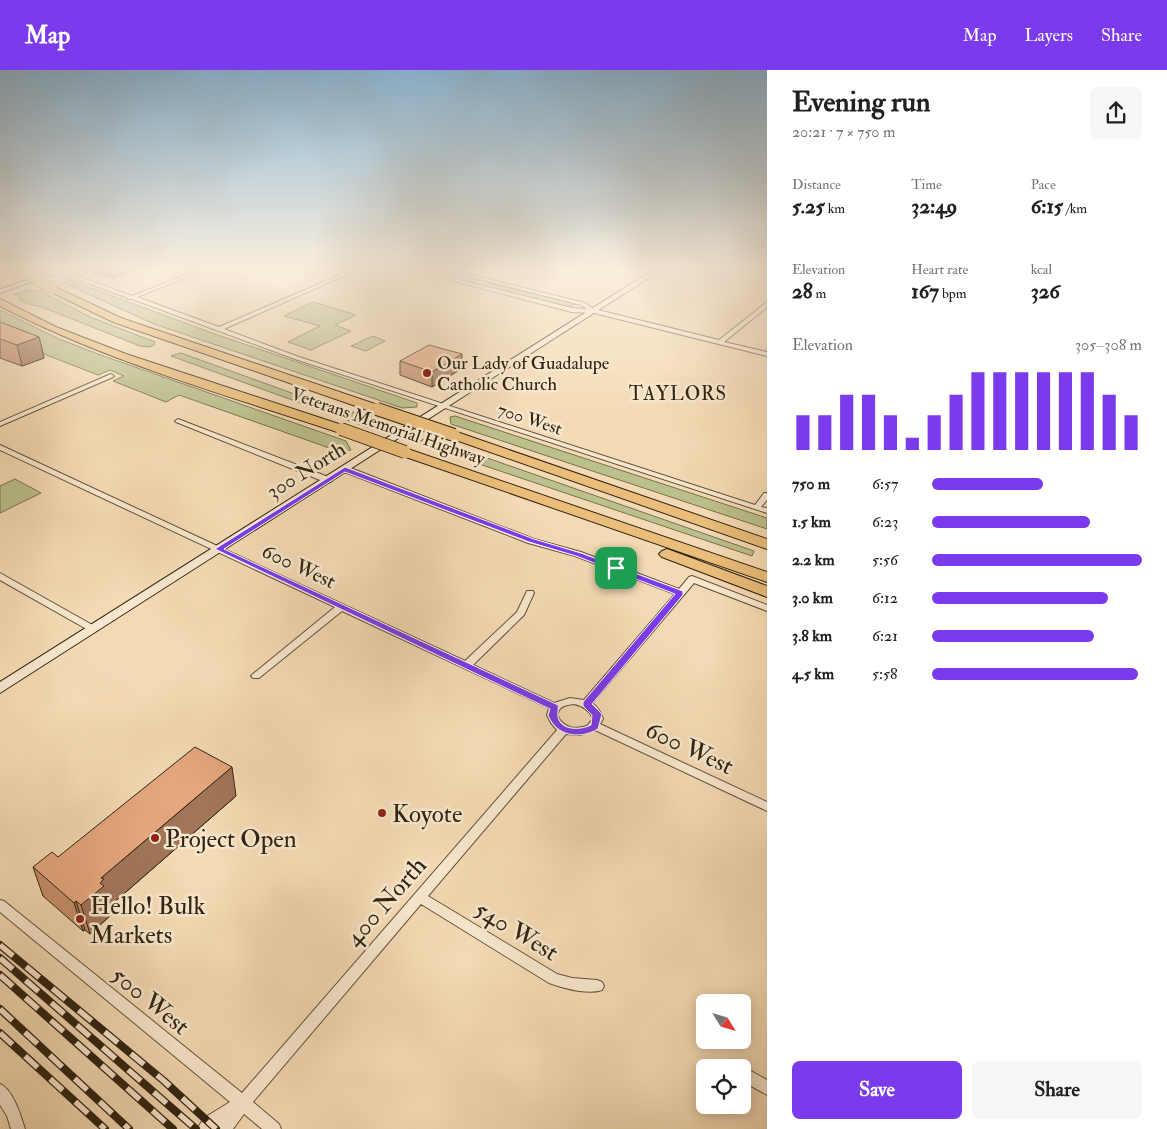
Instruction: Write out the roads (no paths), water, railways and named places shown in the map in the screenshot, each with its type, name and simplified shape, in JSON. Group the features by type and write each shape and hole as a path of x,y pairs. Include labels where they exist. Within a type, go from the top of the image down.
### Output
{"highway":[{"name":"Veterans Memorial Highway","path":"33,319 52,329 122,356 342,429 767,576"},
{"name":"Veterans Memorial Highway","path":"115,319 767,544"},
{"path":"522,460 767,535"},
{"path":"487,480 767,592"}],"street":[{"name":"700 West","path":"189,319 444,406 767,511"},
{"path":"218,330 242,319"},
{"name":"300 North","path":"0,688 581,319"},
{"path":"628,319 767,354"},
{"path":"720,342 748,319"},
{"path":"0,424 111,376"},
{"path":"178,421 328,480"},
{"name":"600 West","path":"0,447 555,707"},
{"path":"345,469 502,530 578,554 680,593"},
{"path":"756,507 767,495"},
{"path":"0,576 93,629"},
{"path":"586,704 692,580 767,608"},
{"path":"466,666 521,612 530,594"},
{"path":"256,676 341,607"},
{"path":"568,701 586,704 597,714 595,726 581,732 564,729 553,719 555,707 568,701"},
{"name":"600 West","path":"595,726 767,807"},
{"name":"400 North","path":"224,1129 243,1103 564,729"},
{"name":"540 West","path":"419,897 554,978 572,984 596,986"},
{"name":"500 West","path":"0,905 274,1129"},
{"path":"751,1078 767,1088"},
{"path":"0,1091 13,1113 18,1129"},
{"name":"400 North","path":"204,1129 209,1123 243,1103"}],"railway":[{"path":"0,945 164,1081 216,1129"},
{"path":"0,958 196,1129"},
{"path":"0,975 173,1129"},
{"path":"0,1009 129,1129"},
{"path":"0,1033 105,1129"}],"place":[{"name":"Our Lady of Guadalupe Catholic Church","path":"427,373"},
{"name":"Koyote","path":"382,813"},
{"name":"Project Open","path":"155,838"},
{"name":"Hello! Bulk Markets","path":"80,919"}],"district":[{"name":"TAYLORS","path":"678,393"}]}
